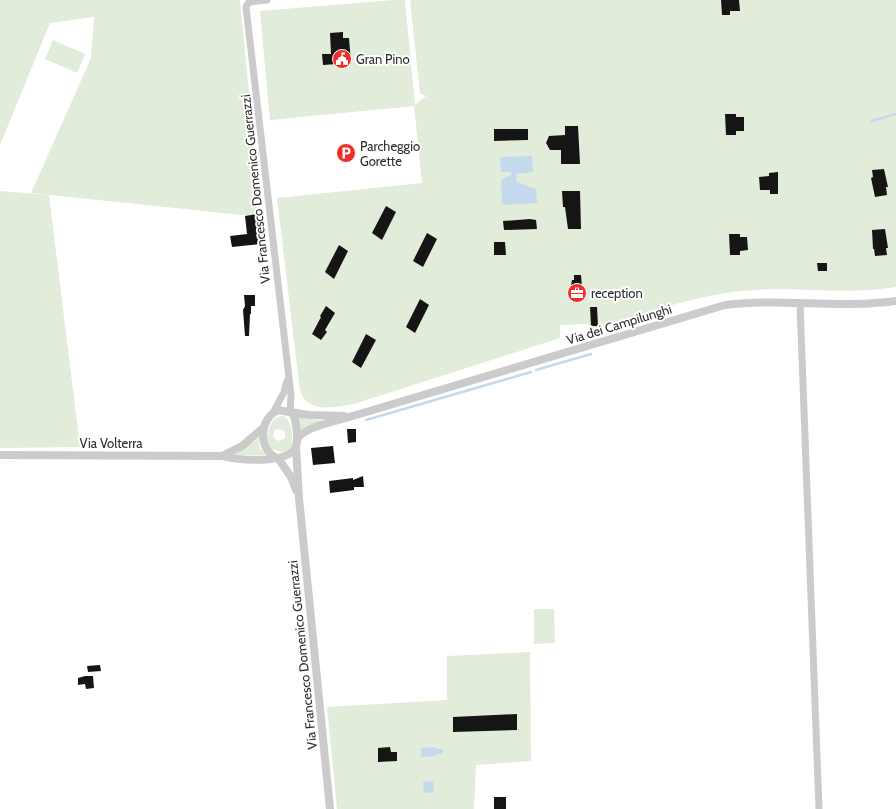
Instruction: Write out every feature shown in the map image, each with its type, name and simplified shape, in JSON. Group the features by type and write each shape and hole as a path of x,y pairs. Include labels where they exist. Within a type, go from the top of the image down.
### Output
{"street":[{"name":"Via Francesco Domenico Guerrazzi","path":"267,0 249,2 246,7 291,395 291,413"},
{"name":"Via dei Campilunghi","path":"296,443 300,434 308,430 720,306 748,302 869,305 896,301"},
{"path":"800,304 819,809"},
{"name":"Via Francesco Domenico Guerrazzi","path":"273,413 284,392 288,375"},
{"path":"277,410 291,413 296,443 286,456 277,458 270,454 264,444 264,428 273,413 277,410"},
{"name":"Via dei Campilunghi","path":"291,413 328,417 356,415"},
{"name":"Via Volterra","path":"222,456 242,446 264,428"},
{"name":"Via Francesco Domenico Guerrazzi","path":"296,443 299,498 330,809"},
{"name":"Via Volterra","path":"0,456 222,456 231,459 265,460 277,458"},
{"name":"Via Francesco Domenico Guerrazzi","path":"277,458 291,477 299,498"},
{"path":"265,460 283,467"}],"green space":[{"path":"0,0 240,0 261,217 31,193 91,58 94,17 50,23 0,145"},
{"path":"405,0 415,105 426,96 420,93 410,0 896,0 896,287 843,291 772,289 733,292 713,295 672,305 592,329 588,324 560,325 560,338 354,404 323,407 309,403 300,391 277,198 422,183 414,106 270,120 260,11"},
{"path":"53,40 85,54 77,73 45,59"},
{"path":"0,191 49,195 80,447 0,448"},
{"path":"283,416 286,418 292,430 292,448 285,453 272,449 266,442 270,426 278,417","holes":["277,429 283,430 285,433 285,438 278,441 273,437 274,431"]},
{"path":"297,417 328,422 328,423 299,430"},
{"path":"259,438 260,449 267,455 234,455"},
{"path":"534,609 554,609 555,643 534,644"},
{"path":"530,652 531,761 476,765 474,809 337,809 327,707 447,700 447,656"}],"water":[{"path":"532,156 533,172 516,174 517,182 536,189 537,203 505,205 502,203 501,180 512,174 510,172 501,172 500,157"},
{"path":"435,747 435,749 443,749 443,754 421,757 421,748"},
{"path":"433,781 434,792 424,793 423,782"}],"building":[{"path":"721,0 739,0 740,11 730,11 730,15 722,15"},
{"path":"343,32 343,38 349,38 351,63 323,65 322,54 331,54 330,33"},
{"path":"725,114 736,114 736,117 744,117 744,131 736,131 736,135 726,135"},
{"path":"565,126 578,126 580,164 561,164 561,150 550,150 546,143 549,136 565,135"},
{"path":"494,129 528,129 528,140 494,141"},
{"path":"884,169 888,187 886,187 887,195 875,197 871,178 873,177 872,170"},
{"path":"778,172 778,194 770,194 770,190 760,190 759,177 769,176 769,173"},
{"path":"562,191 580,191 581,229 568,229 565,207 563,207"},
{"path":"386,206 396,212 382,240 372,233"},
{"path":"257,214 261,244 232,247 230,236 247,234 245,216"},
{"path":"536,220 537,229 504,230 503,221"},
{"path":"885,229 888,248 886,248 887,255 875,256 872,230"},
{"path":"427,233 437,239 423,267 413,261"},
{"path":"729,234 740,234 740,237 747,237 748,250 740,251 740,255 730,255"},
{"path":"494,242 505,242 506,255 494,255"},
{"path":"339,245 348,251 334,279 325,272"},
{"path":"817,263 827,263 827,271 818,271"},
{"name":"reception","path":"574,275 581,275 583,300 571,301 571,286 572,280 574,280"},
{"path":"244,295 255,295 255,306 251,306 249,336 245,336 243,310 245,306"},
{"path":"420,299 429,305 415,333 406,327"},
{"path":"326,306 335,313 325,330 327,332 321,340 312,334"},
{"path":"590,307 597,307 598,326 591,326"},
{"path":"366,334 376,340 361,368 352,362"},
{"path":"347,429 356,429 356,442 348,443"},
{"path":"333,446 335,463 313,465 311,448"},
{"path":"363,476 364,487 354,487 354,490 330,493 329,481 353,478 353,480"},
{"path":"100,665 101,671 88,672 87,666"},
{"path":"93,676 94,688 86,689 85,684 78,685 78,678"},
{"path":"517,714 517,730 453,732 453,717"},
{"path":"390,747 391,752 397,752 397,761 378,762 378,748"},
{"path":"494,797 506,797 506,809 494,809"}],"waterway":[{"path":"872,121 896,114"},
{"path":"536,370 591,354"},
{"path":"366,420 531,372"}],"place":[{"name":"Gran Pino","path":"342,59"},
{"name":"Parcheggio Gorette","path":"346,153"},
{"name":"reception","path":"577,293"}]}
